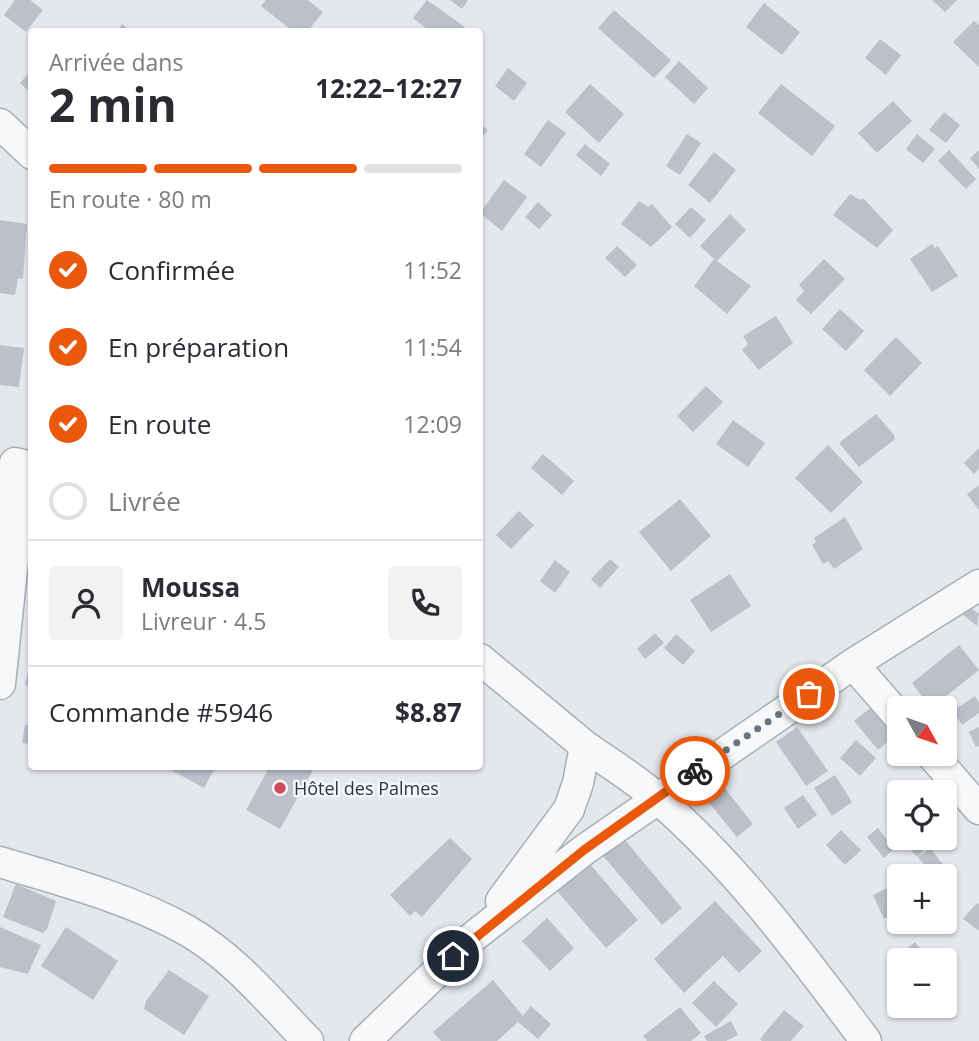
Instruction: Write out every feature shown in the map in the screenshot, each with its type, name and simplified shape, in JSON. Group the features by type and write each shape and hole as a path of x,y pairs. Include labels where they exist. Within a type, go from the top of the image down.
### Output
{"street":[{"path":"0,124 28,150"},
{"path":"0,684 14,550 16,464"},
{"path":"365,1041 473,937 657,797 853,664 979,585"},
{"path":"483,662 584,746 657,797 760,903 866,1041"},
{"path":"853,664 887,703"},
{"path":"473,937 569,809 578,783 584,746"},
{"path":"941,766 979,809"},
{"path":"0,862 113,897 186,930 229,961 308,1041"}],"building":[{"path":"15,0 30,0 43,10 26,32 4,15"},
{"path":"266,0 308,0 323,12 310,28 289,28 261,6"},
{"path":"427,0 465,27 426,28 413,18"},
{"path":"450,0 468,0 462,9"},
{"path":"932,0 957,0 945,12"},
{"path":"764,3 800,32 782,55 746,27"},
{"path":"614,10 671,60 654,78 598,28"},
{"path":"974,21 979,25 979,67 953,42"},
{"path":"880,39 901,55 886,75 865,58"},
{"path":"679,61 708,88 694,104 665,77"},
{"path":"508,68 527,83 514,101 495,86"},
{"path":"28,74 28,90 20,83"},
{"path":"590,84 624,114 599,143 565,112"},
{"path":"781,84 835,126 812,156 758,113"},
{"path":"893,101 912,121 877,153 858,133"},
{"path":"944,112 960,125 946,143 929,130"},
{"path":"548,120 566,133 541,167 524,154"},
{"path":"687,134 701,143 680,175 666,166"},
{"path":"917,134 935,149 923,163 906,149"},
{"path":"585,144 610,164 601,176 576,155"},
{"path":"949,150 976,179 966,189 938,161"},
{"path":"979,150 979,169 970,158"},
{"path":"714,152 736,170 710,203 688,185"},
{"path":"504,180 527,197 502,231 483,215 483,209"},
{"path":"850,194 861,200 863,198 893,230 877,248 833,215"},
{"path":"639,201 648,207 652,204 672,227 651,247 621,224"},
{"path":"538,202 552,215 539,229 525,217"},
{"path":"691,207 706,220 690,238 675,224"},
{"path":"730,214 746,230 717,261 751,286 727,314 694,286 714,259 700,246"},
{"path":"0,220 27,224 23,279 18,278 15,295 0,293"},
{"path":"932,244 935,248 938,246 958,276 932,292 910,259"},
{"path":"617,246 637,265 625,277 605,258"},
{"path":"824,259 845,279 811,314 796,300 804,291 799,285"},
{"path":"840,309 864,331 846,351 822,329"},
{"path":"776,316 793,343 759,370 742,350 748,344 743,336"},
{"path":"896,337 922,363 890,396 864,370"},
{"path":"0,345 24,348 19,387 0,385"},
{"path":"706,386 723,402 693,432 677,416"},
{"path":"876,414 895,439 859,467 839,443"},
{"path":"733,420 765,443 748,467 716,444"},
{"path":"828,445 863,482 831,513 795,478"},
{"path":"979,448 979,469 974,474 964,463"},
{"path":"543,454 574,481 562,495 531,468"},
{"path":"979,485 979,510 967,494"},
{"path":"680,499 711,536 671,571 639,532"},
{"path":"519,511 534,525 511,549 496,535"},
{"path":"845,517 863,549 834,569 828,561 823,564 812,545 816,542 814,538"},
{"path":"610,559 619,567 600,588 591,579"},
{"path":"555,560 570,572 555,593 540,581"},
{"path":"730,574 751,606 711,632 690,600"},
{"path":"964,602 979,614 977,626 957,610"},
{"path":"655,633 664,643 645,659 637,649"},
{"path":"676,634 695,651 683,665 664,648"},
{"path":"959,645 979,670 946,696 922,696 912,683"},
{"path":"975,696 979,703 979,713 962,725 957,717 957,708"},
{"path":"870,708 887,728 887,742 878,750 854,721"},
{"path":"25,725 28,725 28,744 22,743"},
{"path":"797,727 828,771 806,786 776,742"},
{"path":"979,727 979,746 976,747 969,732"},
{"path":"856,740 876,758 860,776 840,758"},
{"path":"171,770 214,770 204,788"},
{"name":"Hôtel des Palmes","path":"268,770 313,770 280,829 246,810"},
{"path":"835,775 852,802 832,816 814,788"},
{"path":"723,786 753,824 737,837 706,799"},
{"path":"803,795 817,815 798,829 784,808"},
{"path":"878,828 887,840 887,850 893,850 884,858 867,837"},
{"path":"841,830 861,850 845,865 826,845"},
{"path":"619,833 682,908 662,925 598,850"},
{"path":"450,838 472,859 422,917 415,911 410,916 390,895"},
{"path":"912,850 924,850 918,857"},
{"path":"932,850 943,864 924,864 918,857"},
{"path":"589,863 638,920 606,948 557,891"},
{"path":"16,884 56,901 47,929 43,933 3,917"},
{"path":"887,888 887,918 884,919 873,895"},
{"path":"715,901 762,951 739,973 723,956 684,993 654,959"},
{"path":"979,904 979,931 963,919"},
{"path":"547,918 574,948 550,971 522,941"},
{"path":"0,927 41,945 28,974 0,967"},
{"path":"66,927 118,961 93,1000 41,966"},
{"path":"915,942 920,948 908,948"},
{"path":"169,970 209,996 184,1035 144,1009 146,1001"},
{"path":"493,980 523,1016 531,1006 551,1024 538,1039 518,1022 497,1041 441,1041 433,1032"},
{"path":"714,981 738,1004 716,1027 692,1003"},
{"path":"680,1007 701,1033 691,1041 647,1041 643,1036"},
{"path":"784,1010 804,1026 791,1041 762,1041 760,1039"},
{"path":"731,1021 738,1035 726,1041 707,1041 704,1036"}],"way so far":[{"path":"695,771 809,694"}],"place":[{"name":"Hôtel des Palmes","path":"280,788"}],"route":[{"path":"453,956 473,937 584,850 695,771"}]}
